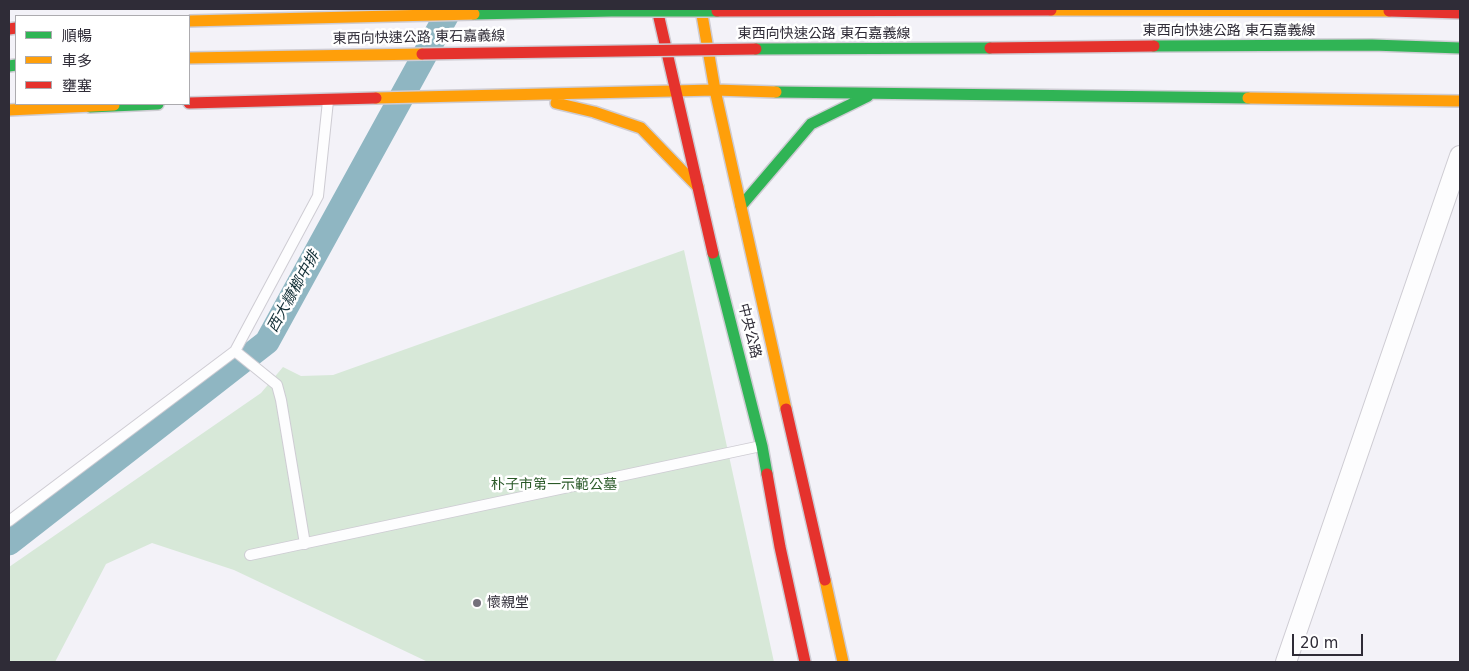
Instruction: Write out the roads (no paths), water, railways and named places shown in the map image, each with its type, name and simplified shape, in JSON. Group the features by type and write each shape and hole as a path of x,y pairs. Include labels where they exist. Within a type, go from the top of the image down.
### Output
{"main road":[{"name":"中央公路","path":"657,9 698,187 762,446 784,546 805,662"},
{"name":"中央公路","path":"702,9 715,90 742,206 811,540 843,662"},
{"name":"東西向快速公路 東石嘉義線","path":"190,21 611,11 1374,10 1460,13"},
{"name":"東西向快速公路 東石嘉義線","path":"190,58 615,50 1372,45 1460,48"},
{"path":"190,103 675,90 1460,101"},
{"path":"742,206 812,124 872,94"},
{"path":"526,95 594,112 640,128 698,187"},
{"path":"9,110 114,105"},
{"path":"9,114 114,105"}],"street":[{"path":"1286,662 1460,156"}],"lane":[{"path":"9,521 239,353 318,196 328,100"},
{"path":"239,353 277,384 282,400 305,544"},
{"path":"250,555 762,446"}],"waterway":[{"name":"西大糠榔中排","path":"9,543 267,342 450,9"}],"place":[{"name":"懷親堂","path":"477,603"}],"park label":[{"name":"朴子市第一示範公墓","path":"554,485"}]}
